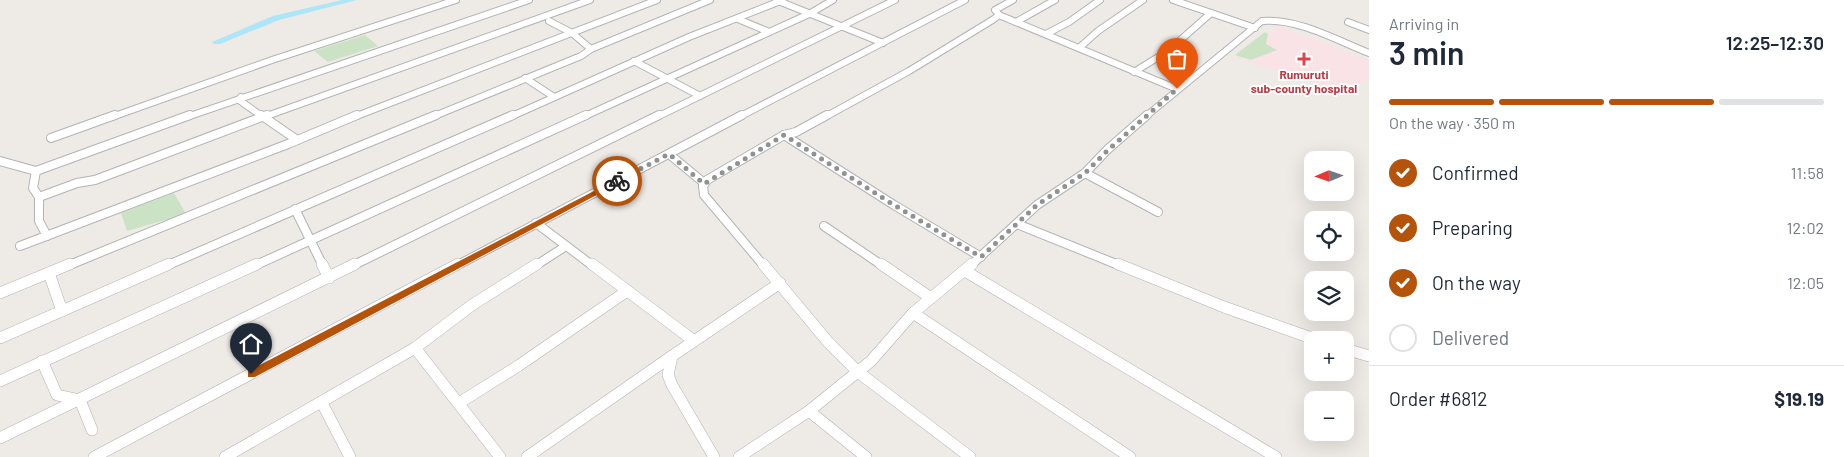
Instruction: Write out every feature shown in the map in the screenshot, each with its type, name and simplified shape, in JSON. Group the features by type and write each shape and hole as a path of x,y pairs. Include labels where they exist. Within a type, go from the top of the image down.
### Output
{"street":[{"path":"51,138 272,60 456,0"},
{"path":"0,161 36,171 240,97 529,0"},
{"path":"39,197 77,183 95,180 590,0"},
{"path":"20,246 657,0"},
{"path":"0,294 581,56 590,50 710,0"},
{"path":"0,381 809,14 833,0"},
{"path":"0,438 895,0"},
{"path":"94,457 848,59 884,43 965,0"},
{"path":"1013,0 995,10 999,15 1177,89"},
{"path":"1016,22 1056,0"},
{"path":"1046,34 1069,22 1100,0"},
{"path":"1079,48 1098,31 1143,0"},
{"path":"1173,0 1255,28"},
{"path":"0,338 295,210 411,156 554,97 689,37 779,1 884,43"},
{"path":"1134,72 1168,51 1211,13"},
{"path":"704,184 784,135 796,132 953,46 999,15"},
{"path":"738,19 769,32"},
{"path":"738,457 809,411 858,372 871,361 913,313 965,271 1037,205 1085,173 1177,89 1266,20 1278,20 1369,53"},
{"path":"549,21 572,33 590,50"},
{"path":"1348,22 1369,30"},
{"path":"634,62 650,68 700,96"},
{"path":"525,78 554,97"},
{"path":"240,97 239,100 297,140"},
{"path":"784,135 894,205 981,257"},
{"path":"669,154 704,184 704,195 828,342 858,372 970,457"},
{"path":"36,171 33,188 39,197 39,221 47,236"},
{"path":"1085,173 1158,212"},
{"path":"295,210 330,278"},
{"path":"536,223 694,341"},
{"path":"1016,224 1224,308 1304,336"},
{"path":"824,226 930,298"},
{"path":"225,457 415,348 472,305 566,246"},
{"path":"965,271 1276,457"},
{"path":"49,273 62,311"},
{"path":"527,457 780,283"},
{"path":"459,403 518,366 627,291"},
{"path":"913,313 1127,456"},
{"path":"415,348 500,457"},
{"path":"1354,352 1369,356"},
{"path":"672,356 668,375 672,385 714,457"},
{"path":"42,361 57,395 80,400"},
{"path":"80,400 92,430"},
{"path":"322,403 350,457"},
{"path":"809,411 866,457"}],"shaded area":[{"name":"Rumuruti sub-county hospital","path":"1279,26 1369,60 1369,78 1344,93 1238,58"}],"green space":[{"path":"1265,32 1268,34 1266,44 1277,50 1251,60 1235,55"},
{"path":"365,35 378,46 328,62 314,51"},
{"path":"174,193 186,214 127,231 121,213"}],"waterway":[{"path":"217,42 276,18 353,0"}],"way so far":[{"path":"617,181 669,154 704,184 707,180 784,135 833,164 894,205 981,257 1037,205 1085,173 1177,89"}],"place":[{"name":"Rumuruti sub-county hospital","path":"1304,59"}],"route":[{"path":"251,374 617,181"}]}
